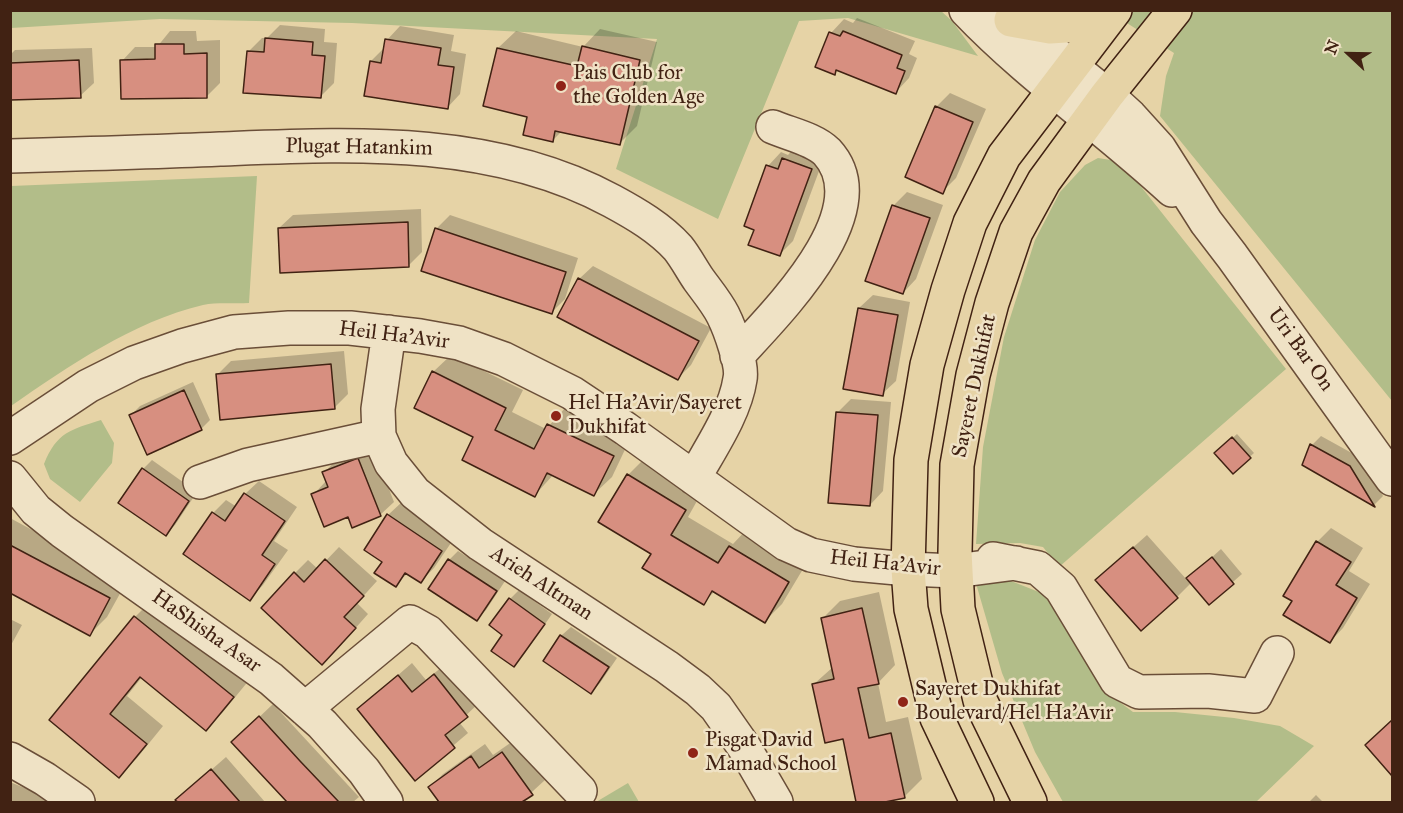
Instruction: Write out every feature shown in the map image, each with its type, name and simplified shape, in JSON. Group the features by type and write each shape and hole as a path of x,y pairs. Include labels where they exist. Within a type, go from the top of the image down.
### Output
{"main road":[{"path":"977,802 937,718 911,609 908,559 911,460 927,365 970,223 1004,156 1112,10"},
{"path":"1003,15 1050,27 1080,25 1112,10"},
{"name":"Sayeret Dukhifat","path":"1030,802 980,700 958,609 955,561 957,465 973,375 992,303 1016,232 1044,181 1107,95 1175,10"}],"street":[{"path":"966,10 1063,78"},
{"path":"1003,15 1063,78"},
{"name":"Uri Bar On","path":"1063,78 1107,95 1159,148 1206,222 1392,478"},
{"name":"Uri Bar On","path":"1063,78 1088,120 1142,162 1206,222"},
{"path":"737,356 801,283 836,224 842,192 837,165 825,150 773,127"},
{"name":"Plugat Hatankim","path":"10,156 383,145 438,149 493,159 554,175 598,193 643,217 677,248 723,315 737,356 741,378 734,400 723,426 694,478"},
{"name":"Heil Ha'Avir","path":"10,438 88,386 134,363 182,346 234,332 289,328 350,328 420,336 459,343 504,359 572,393 753,519 908,559 1016,563 1038,568 1061,588 1117,681 1139,692 1208,691 1255,696 1277,653"},
{"name":"Arieh Altman","path":"389,332 378,409 379,436 391,463 415,493 480,544 667,667 698,690 716,707 744,747 776,802"},
{"path":"200,482 248,465 379,436"},
{"name":"HaShisha Asar","path":"10,478 36,510 62,531 271,678 322,724 364,771 386,802"},
{"path":"305,709 410,622 428,632 580,790"},
{"path":"10,759 45,779 78,802"}],"green space":[{"path":"10,11 941,11 952,21 978,56 848,18 799,21 718,219 616,169 657,39 352,23 160,19 11,28"},
{"path":"1108,11 1392,11 1392,401 1160,116 1166,76 1174,53"},
{"path":"1098,158 1117,161 1135,179 1286,369 1059,567 1043,547 1020,543 976,544 983,447 1004,337 1035,240 1060,192 1085,165"},
{"path":"257,176 249,303 203,305 151,322 102,347 11,406 11,186"},
{"path":"101,420 114,443 112,463 80,502 50,479 44,464 54,445 66,434"},
{"path":"975,580 1011,581 1044,594 1102,689 1133,712 1175,712 1234,718 1280,726 1314,746 1256,802 1063,802 1035,752 1002,673"},
{"path":"628,783 639,802 596,802"}],"building":[{"path":"843,31 902,55 897,68 905,71 896,94 836,70 835,75 815,67 829,32 840,36"},
{"path":"265,38 313,42 312,55 325,56 321,98 243,93 247,51 264,52"},
{"path":"385,39 441,48 438,65 454,67 448,109 364,96 370,61 381,63"},
{"path":"155,44 184,44 184,54 207,53 207,98 121,99 120,60 155,59"},
{"name":"Pais Club for the Golden Age","path":"582,46 640,60 620,145 555,131 553,142 523,135 527,117 483,106 497,48 577,66"},
{"path":"79,60 81,98 10,100 10,63"},
{"path":"935,106 973,122 943,194 905,177"},
{"path":"782,158 812,169 780,256 748,245 754,230 744,226 766,165 778,169"},
{"path":"892,205 930,218 903,294 865,281"},
{"path":"408,222 409,267 280,273 278,228"},
{"path":"435,228 566,272 552,314 421,271"},
{"path":"578,278 699,341 678,380 557,317"},
{"path":"858,308 898,315 883,396 843,389"},
{"path":"331,364 335,409 220,420 216,374"},
{"path":"432,371 506,408 495,430 534,449 547,424 614,456 594,496 547,473 535,497 462,460 473,437 414,408"},
{"path":"184,390 202,430 147,455 129,415"},
{"path":"836,412 878,415 870,506 828,503"},
{"path":"1232,437 1251,458 1233,474 1214,453"},
{"path":"1310,444 1350,466 1375,507 1302,465"},
{"path":"358,458 381,516 352,528 348,517 324,527 311,494 328,487 322,472"},
{"path":"142,468 189,501 166,536 118,503"},
{"path":"627,474 686,510 671,535 718,563 729,546 789,582 765,623 712,591 704,605 642,568 651,554 598,522"},
{"path":"244,493 285,521 262,555 275,564 250,601 183,554 212,512 225,521"},
{"path":"387,514 442,551 421,583 405,573 396,587 374,573 382,562 364,550"},
{"path":"1316,541 1351,562 1336,585 1357,598 1330,643 1283,615 1292,601 1283,596"},
{"path":"10,545 110,598 90,636 10,593"},
{"path":"1133,547 1178,598 1141,631 1095,580"},
{"path":"1212,557 1234,584 1209,605 1186,578"},
{"path":"325,559 364,596 344,617 356,628 322,665 261,608 294,572 304,582"},
{"path":"448,559 497,591 477,621 428,589"},
{"path":"509,598 545,624 514,667 491,651 502,635 489,625"},
{"path":"862,608 879,684 858,688 869,738 891,733 905,798 885,802 856,802 843,739 825,743 812,684 834,679 821,618"},
{"path":"134,616 234,697 206,731 140,677 110,714 147,744 119,778 49,720"},
{"path":"560,635 609,667 591,694 543,661"},
{"path":"434,674 468,717 445,735 455,748 415,781 357,709 398,675 412,692"},
{"path":"259,716 339,802 287,802 231,742"},
{"path":"1392,720 1392,776 1365,745"},
{"path":"502,752 533,795 522,802 439,802 428,787 471,756 479,768"},
{"path":"211,769 240,802 178,802 175,800"}],"place":[{"name":"Pais Club for the Golden Age","path":"561,86"},
{"name":"Hel Ha'Avir/Sayeret Dukhifat","path":"556,416"},
{"name":"Sayeret Dukhifat Boulevard/Hel Ha'Avir","path":"903,702"},
{"name":"Pisgat David Mamad School","path":"693,753"}]}
